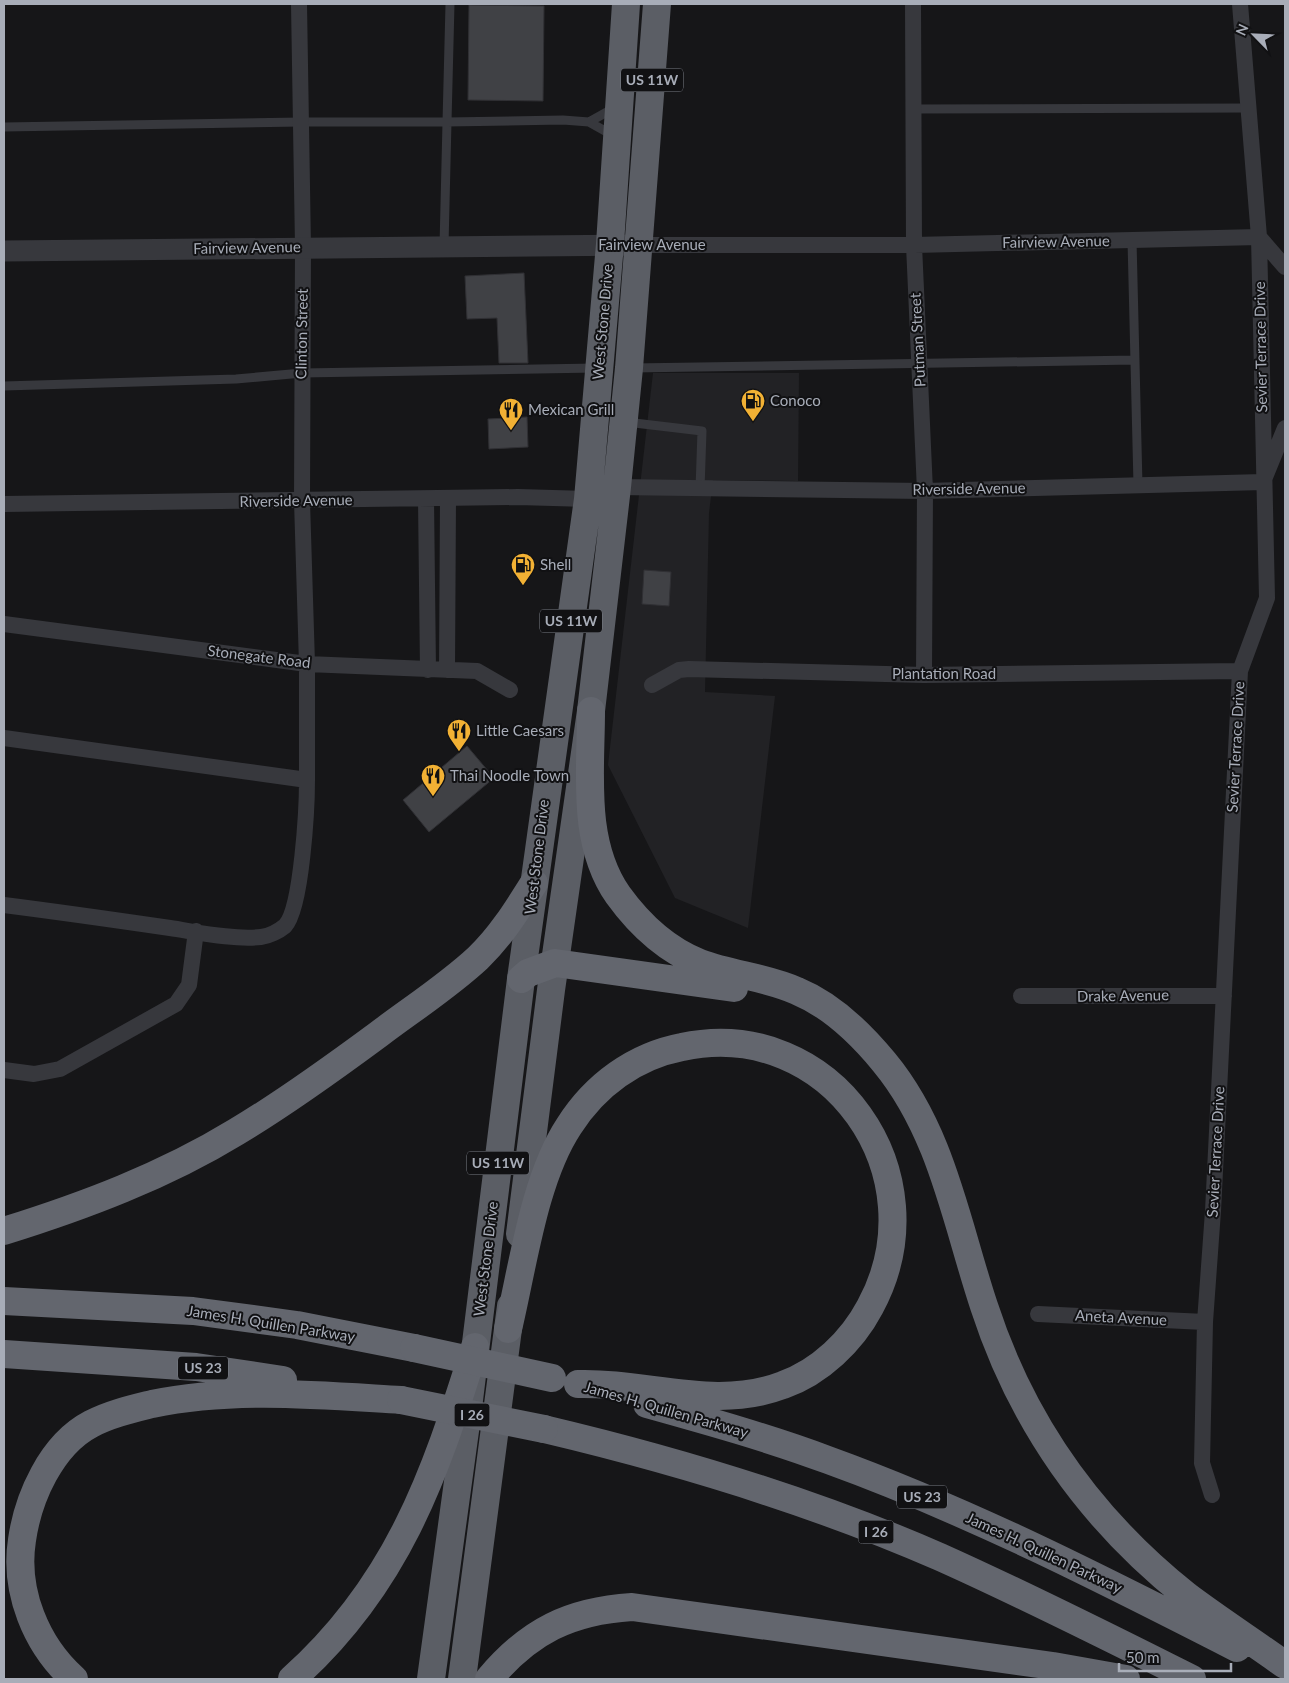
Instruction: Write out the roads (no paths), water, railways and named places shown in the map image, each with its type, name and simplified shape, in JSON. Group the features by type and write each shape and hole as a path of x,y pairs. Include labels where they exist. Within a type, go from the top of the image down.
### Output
{"highway":[{"name":"West Stone Drive","path":"431,1679 521,979 588,499 610,244 626,4"},
{"name":"West Stone Drive","path":"462,1679 555,963 591,711 617,488 640,245 657,4"},
{"path":"599,368 610,396 604,471 617,488"},
{"path":"588,499 596,508 601,522 586,654 594,677"},
{"path":"591,711 592,826 608,878 633,914 646,928 681,954 701,963 761,978 797,990 821,1003 855,1031 889,1069 910,1097 927,1127 942,1167 984,1307 1002,1354 1027,1408 1058,1462 1088,1502 1127,1542 1187,1596 1249,1646 1285,1665"},
{"path":"4,1231 51,1216 137,1183 236,1132 350,1055 465,969 492,943 513,918 534,883"},
{"path":"521,979 528,972 555,963 725,986 770,995 816,1012 855,1031"},
{"path":"508,1329 548,1166 569,1125 602,1086 645,1058 667,1050 716,1042 744,1043 770,1050 820,1075 862,1117 878,1147 891,1190 892,1243 888,1267 879,1291 866,1316 849,1338 810,1372 785,1385 764,1392 730,1397 697,1397 609,1383 565,1381"},
{"name":"James H. Quillen Parkway","path":"4,1301 193,1311 297,1326 414,1348 565,1381 709,1422 828,1460 916,1494 1003,1532 1106,1582 1249,1646 1285,1672"},
{"path":"292,1679 314,1660 341,1629 392,1559 413,1519 436,1465 475,1347"},
{"name":"US 23","path":"4,1354 196,1367 401,1400"},
{"path":"74,1679 51,1655 30,1615 21,1571 20,1552 28,1513 36,1491 46,1472 73,1438 90,1424 106,1417 176,1399 270,1393 401,1400"},
{"name":"I 26","path":"401,1400 544,1429 628,1449 728,1478 838,1517 939,1556 1069,1617 1192,1679"},
{"path":"490,1679 506,1660 527,1641 552,1626 578,1615 603,1609 632,1607 1052,1666 1126,1679"}],"street":[{"name":"Clinton Street","path":"4,904 196,931 263,936 277,931 286,925 296,897 307,808 307,664 302,501 303,247 298,4"},
{"name":"Putman Street","path":"913,4 914,245 924,491 924,675"},
{"name":"Sevier Terrace Drive","path":"1212,1495 1202,1463 1205,1322 1213,1211 1240,671 1267,598 1259,237 1240,4"},
{"name":"Fairview Avenue","path":"4,251 610,244 914,245 1259,237"},
{"path":"1259,237 1285,267"},
{"path":"1263,482 1285,428"},
{"name":"Riverside Avenue","path":"617,488 924,491 1263,482"},
{"name":"Riverside Avenue","path":"4,504 518,497 588,499"},
{"path":"426,499 428,670"},
{"path":"447,670 448,499"},
{"name":"Stonegate Road","path":"4,624 307,664 477,671 510,690"},
{"name":"Plantation Road","path":"652,685 679,670 689,669 924,675 1240,671"},
{"path":"4,738 307,780"},
{"path":"4,1070 34,1074 60,1070 176,1004 189,985 196,931"},
{"name":"Drake Avenue","path":"1022,996 1224,996"},
{"name":"Aneta Avenue","path":"1038,1314 1205,1322"}],"lane":[{"path":"444,246 450,4"},
{"path":"590,122 619,105"},
{"path":"913,109 1248,108"},
{"path":"4,127 563,120 590,122 617,138"},
{"path":"1132,240 1138,485"},
{"path":"629,368 1135,360"},
{"path":"4,386 236,379 302,373 599,368"},
{"path":"624,421 702,431 700,489"}],"place":[{"name":"Conoco","path":"753,422"},
{"name":"Mexican Grill","path":"511,431"},
{"name":"Shell","path":"523,586"},
{"name":"Little Caesars","path":"459,752"},
{"name":"Thai Noodle Town","path":"433,797"}]}
